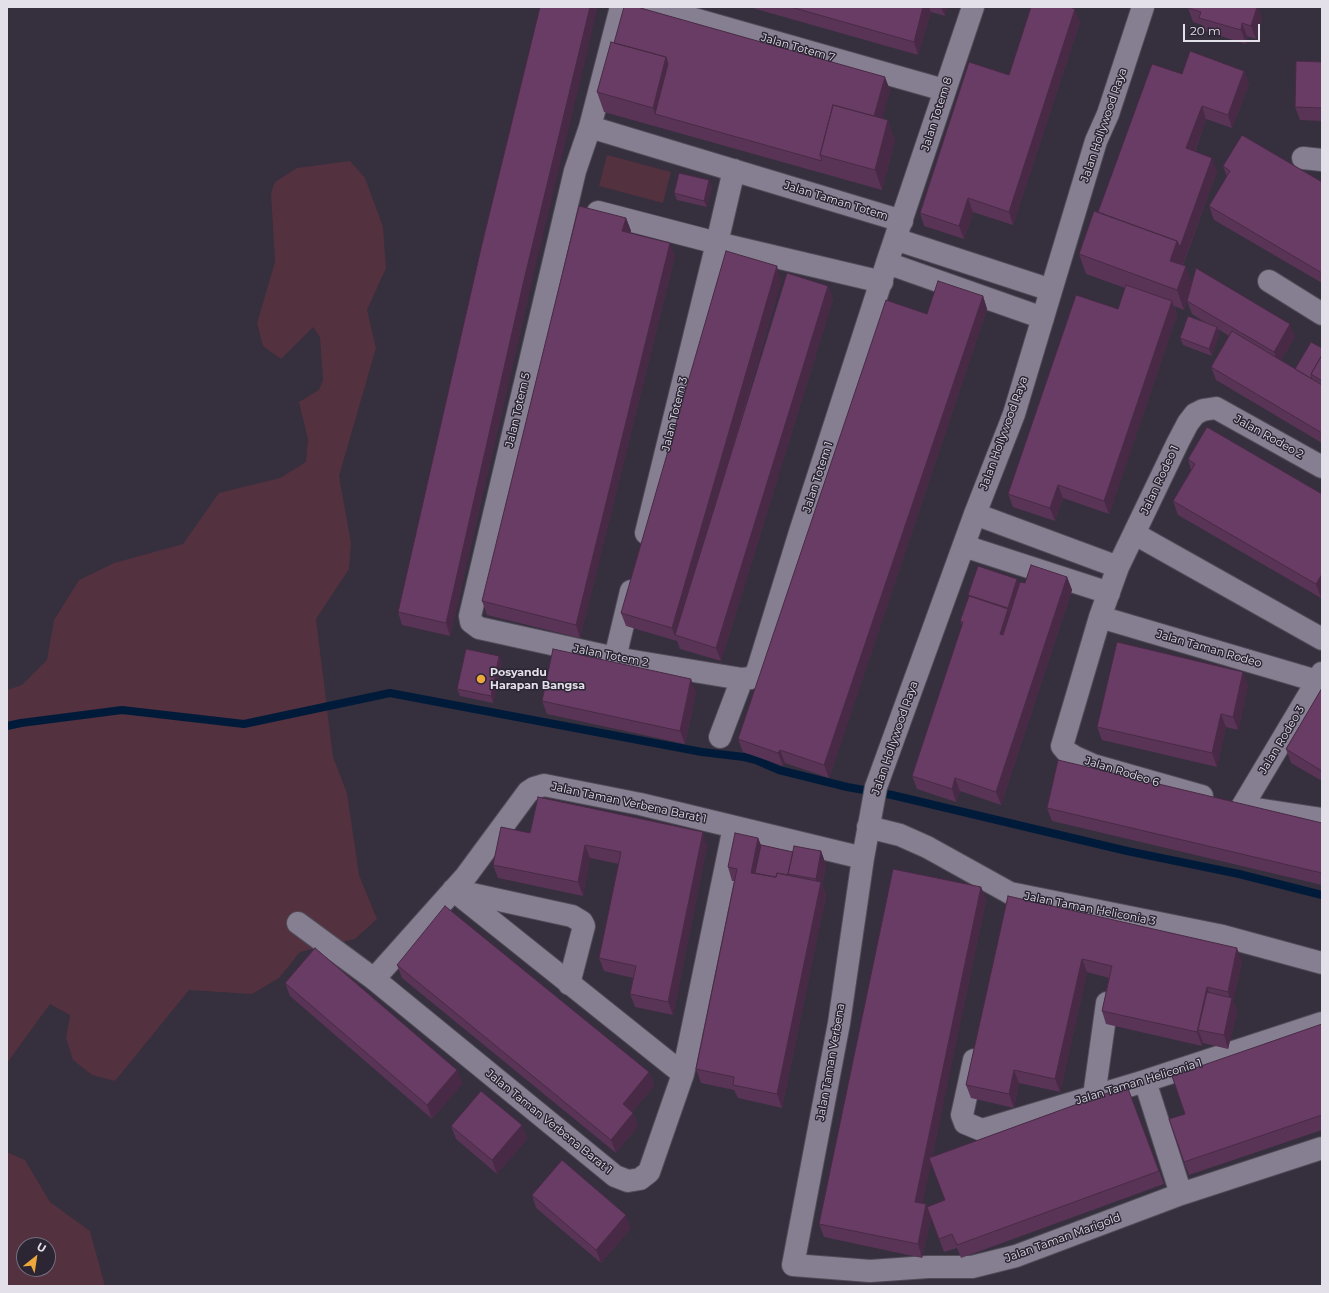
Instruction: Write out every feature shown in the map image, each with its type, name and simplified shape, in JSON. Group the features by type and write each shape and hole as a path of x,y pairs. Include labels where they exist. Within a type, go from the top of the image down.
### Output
{"street":[{"path":"621,7 590,127 575,172 568,204 717,243 885,273 1043,318"},
{"name":"Jalan Totem 7","path":"652,7 944,90"},
{"name":"Jalan Totem 8","path":"899,230 944,90 973,7"},
{"name":"Jalan Hollywood Raya","path":"863,858 874,794 975,514 1014,414 1096,141 1108,114 1143,7"},
{"name":"Jalan Taman Totem","path":"590,127 734,170 899,230 1051,290"},
{"name":"Jalan Totem 3","path":"641,550 734,170"},
{"name":"Jalan Totem 5","path":"470,616 568,204"},
{"path":"885,273 899,230"},
{"name":"Jalan Totem 1","path":"720,737 749,676 803,524 885,273"},
{"path":"1269,281 1322,314"},
{"name":"Jalan Rodeo 2","path":"1216,408 1322,467"},
{"name":"Jalan Rodeo 1","path":"1118,567 1188,423 1195,414 1203,410 1216,408"},
{"path":"975,514 1118,567"},
{"path":"1135,534 1322,639"},
{"path":"964,546 1108,594"},
{"name":"Jalan Rodeo 6","path":"1118,567 1100,617 1062,746 1074,757 1093,765 1242,807 1322,819"},
{"path":"615,658 636,573"},
{"name":"Jalan Totem 2","path":"470,616 471,622 479,628 615,658 749,676"},
{"name":"Jalan Taman Rodeo","path":"1100,617 1320,677"},
{"name":"Jalan Rodeo 3","path":"1242,807 1320,677"},
{"name":"Jalan Taman Verbena Barat 1","path":"374,979 453,890 528,792 534,788 544,785 640,804 863,858"},
{"name":"Jalan Taman Verbena Barat 1","path":"298,923 374,979 615,1176 628,1181 640,1180 649,1172 682,1074 734,827"},
{"name":"Jalan Taman Heliconia 3","path":"868,827 900,835 927,847 1010,893 1223,936 1322,963"},
{"name":"Jalan Taman Verbena","path":"793,1265 840,1023 863,858"},
{"path":"453,890 572,916 582,922 584,926 569,984"},
{"path":"453,890 682,1074"},
{"path":"1005,916 1010,893"},
{"path":"1094,1096 1107,1003"},
{"name":"Jalan Taman Heliconia 1","path":"978,1039 962,1116 965,1123 982,1130 1145,1081 1322,1023"},
{"path":"1145,1081 1181,1194"},
{"name":"Jalan Taman Marigold","path":"793,1265 870,1271 928,1267 972,1267 1016,1256 1181,1194 1322,1148"}],"shaded area":[{"path":"607,155 671,172 663,203 599,186"},
{"path":"350,161 365,178 383,227 386,268 367,310 376,348 339,476 351,543 349,569 316,619 333,757 347,793 359,875 377,919 355,939 300,952 279,978 252,994 189,990 115,1081 92,1075 73,1060 66,1038 70,1015 50,1004 7,1063 7,690 22,685 47,660 54,620 79,580 114,563 183,544 219,493 280,478 306,462 308,439 299,402 319,390 323,380 320,337 313,327 281,359 263,346 257,323 275,262 271,193 275,182 297,168"},
{"path":"7,1152 25,1160 50,1202 90,1231 105,1286 7,1286"}],"building":[{"path":"540,7 590,7 524,280 446,623 398,612 482,244"},
{"path":"624,7 637,7 885,77 874,116 833,105 820,155 822,161 655,114 668,64 666,57 614,43"},
{"path":"791,7 923,7 914,42"},
{"path":"1031,7 1069,7 1075,9 1009,212 968,198 959,226 920,213 969,62 1009,75"},
{"path":"1188,7 1257,7 1251,26 1242,23 1241,30 1199,18 1201,12"},
{"path":"611,42 666,57 653,108 597,92"},
{"path":"1190,51 1244,71 1228,115 1202,106 1186,148 1212,158 1180,247 1177,241 1098,212 1152,64 1182,74"},
{"path":"1296,61 1322,62 1322,108 1295,107"},
{"path":"833,105 888,120 875,170 820,155"},
{"path":"1242,135 1322,182 1322,273 1209,206 1230,171 1223,166"},
{"path":"679,173 709,180 704,201 674,193"},
{"path":"579,206 626,218 622,231 670,243 576,625 482,601"},
{"path":"1094,211 1177,241 1170,261 1186,266 1177,290 1079,254"},
{"path":"726,251 777,266 672,628 621,613"},
{"path":"1196,268 1290,324 1274,352 1187,301"},
{"path":"787,273 828,286 716,648 675,635"},
{"path":"938,281 983,296 824,765 780,750 778,753 738,739 886,300 927,314"},
{"path":"1126,285 1172,301 1104,501 1058,485 1050,508 1008,494 1076,295 1118,309"},
{"path":"1188,316 1217,327 1209,349 1180,338"},
{"path":"1232,331 1322,385 1322,433 1211,367"},
{"path":"1311,342 1322,348 1322,355 1311,374 1312,379 1295,369"},
{"path":"1322,355 1322,381 1311,374"},
{"path":"1207,427 1322,494 1322,574 1316,584 1173,501 1195,464 1188,459"},
{"path":"1031,565 1067,577 996,792 955,778 952,789 912,776 963,622 960,621 969,596 1008,609 1000,634 1003,635 1020,582 1025,583"},
{"path":"978,566 1017,579 1008,608 968,595"},
{"path":"1117,642 1243,672 1233,717 1221,714 1212,753 1097,727"},
{"name":"Posyandu Harapan Bangsa","path":"466,649 499,656 491,696 457,689"},
{"path":"553,649 691,679 680,731 542,701"},
{"path":"1322,688 1322,771 1286,749"},
{"path":"1058,760 1322,823 1322,873 1047,808"},
{"path":"538,797 703,832 668,1002 630,994 636,966 599,958 621,852 585,845 578,882 493,865 501,827 530,833"},
{"path":"735,833 758,838 751,873 776,877 777,873 821,882 777,1094 733,1085 734,1077 696,1069 737,869 728,867"},
{"path":"761,845 793,852 788,875 777,873 776,877 774,877 755,873"},
{"path":"794,846 821,851 816,879 788,874"},
{"path":"893,869 981,887 915,1202 926,1204 918,1244 819,1224"},
{"path":"1008,896 1237,948 1228,992 1207,987 1197,1032 1102,1011 1112,966 1082,959 1055,1079 1014,1070 1009,1094 966,1085"},
{"path":"445,906 649,1072 623,1104 633,1113 611,1140 397,965"},
{"path":"315,948 457,1070 427,1105 285,983"},
{"path":"1207,992 1232,998 1224,1035 1198,1030"},
{"path":"1322,1024 1322,1115 1184,1162 1169,1119 1185,1114 1172,1076"},
{"path":"1127,1086 1159,1171 957,1245 952,1234 939,1239 927,1207 945,1200 929,1158"},
{"path":"481,1091 522,1125 492,1160 451,1126"},
{"path":"562,1160 626,1215 596,1250 532,1195"}],"waterway":[{"path":"7,726 122,710 244,724 390,693 702,752 744,757 756,760 779,770 847,787 892,795 1127,851 1239,874 1322,895"}],"place":[{"name":"Posyandu Harapan Bangsa","path":"481,679"}]}
